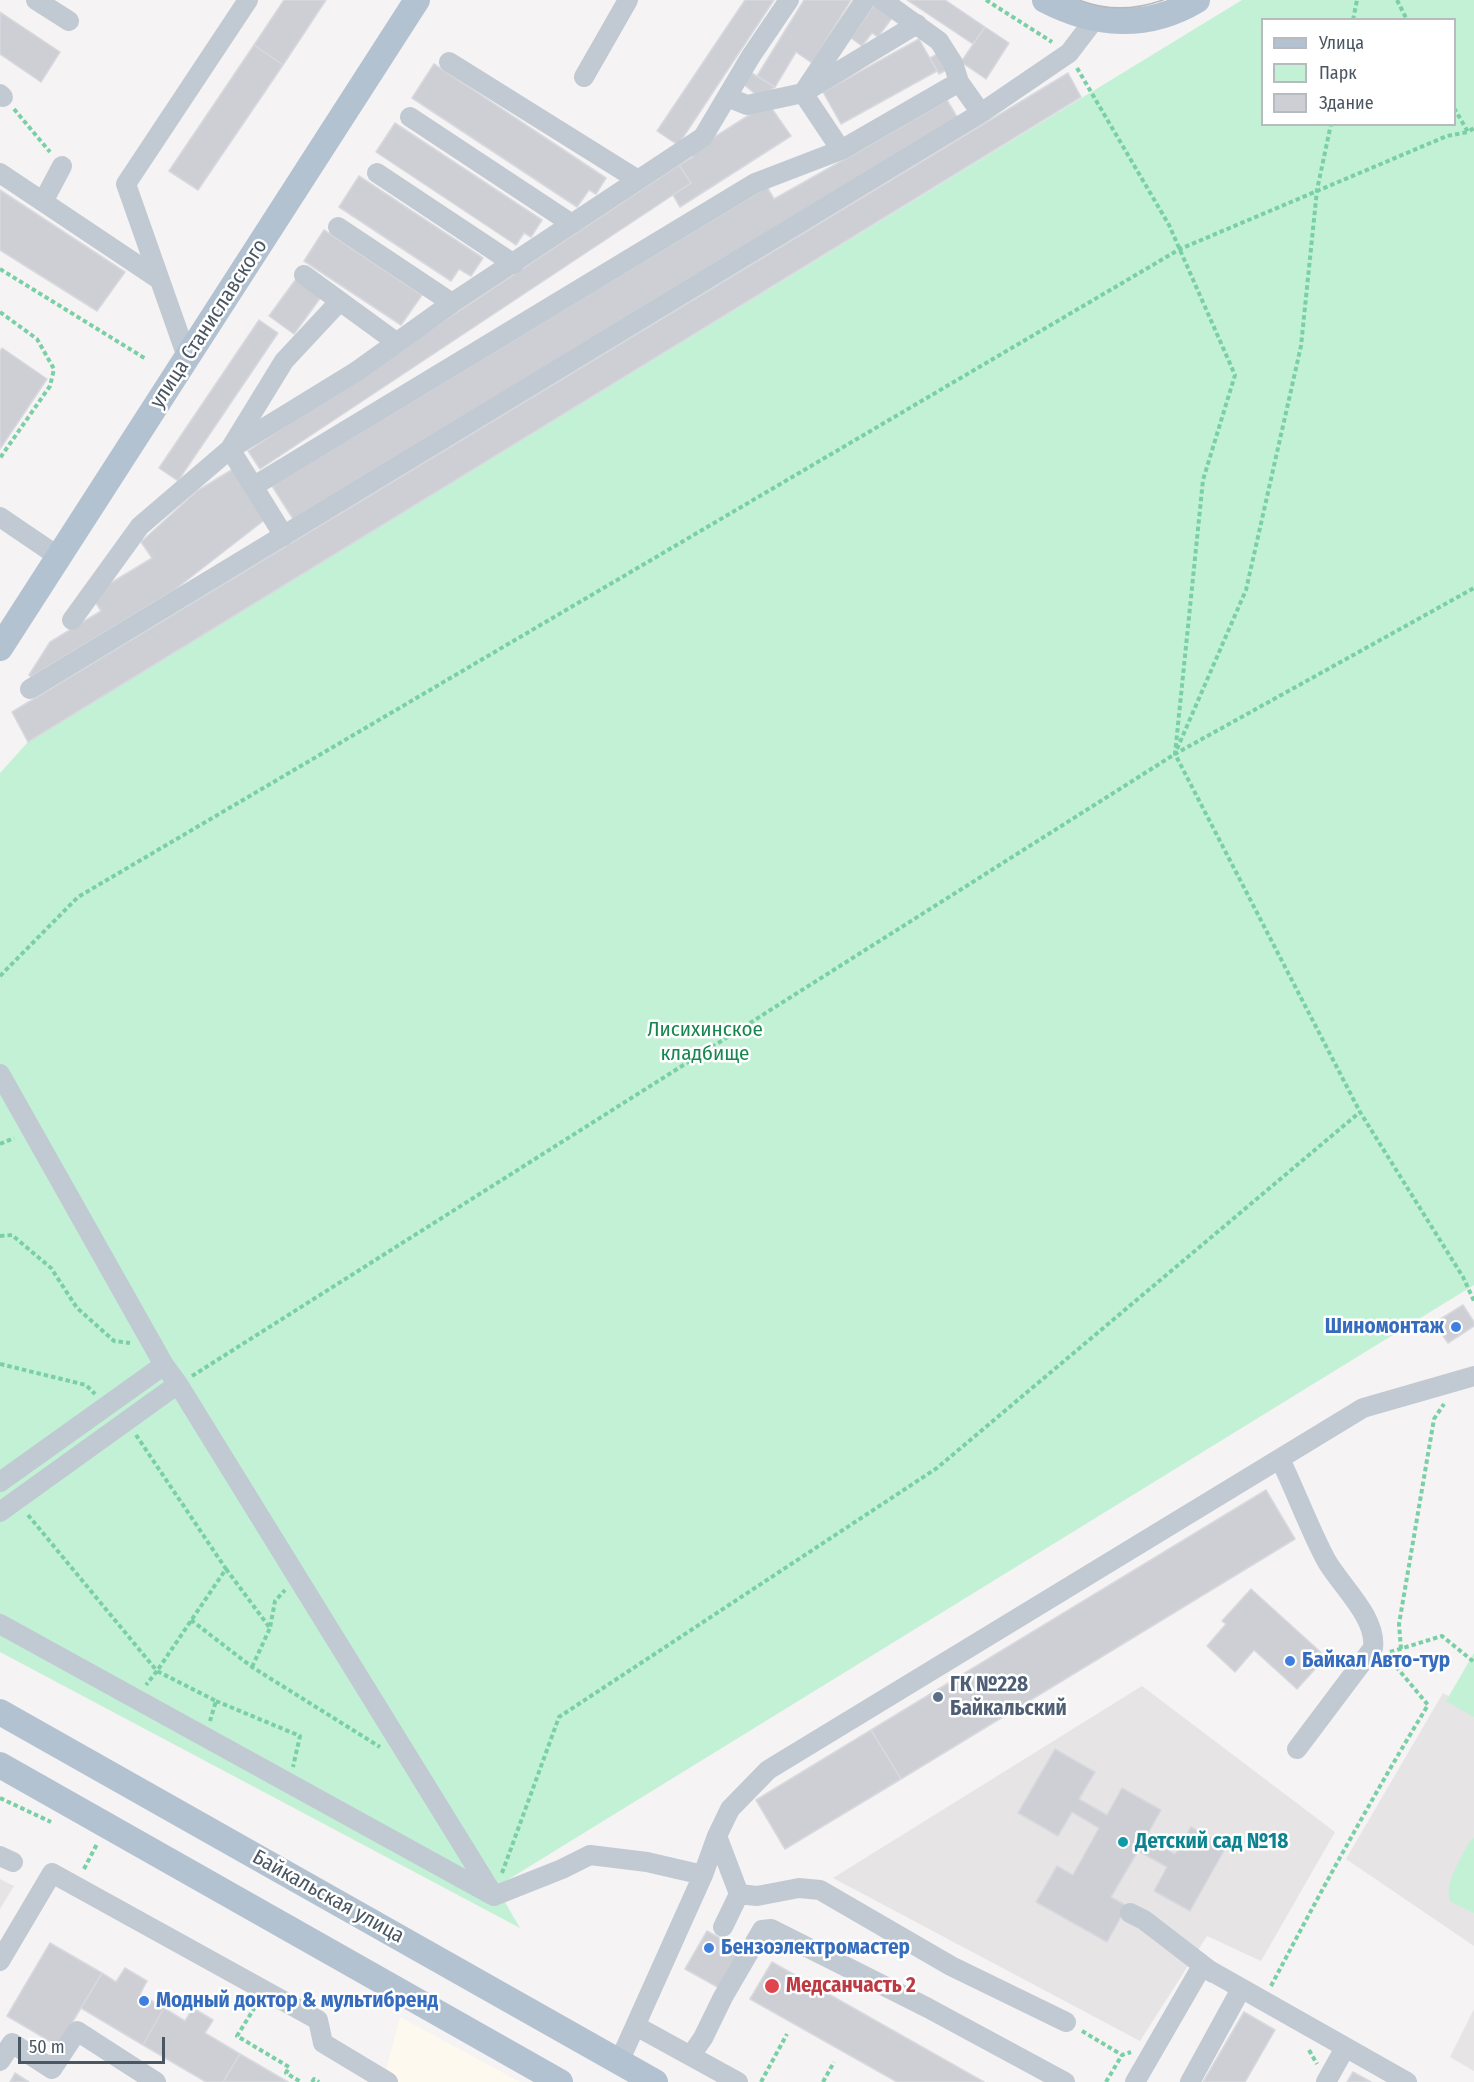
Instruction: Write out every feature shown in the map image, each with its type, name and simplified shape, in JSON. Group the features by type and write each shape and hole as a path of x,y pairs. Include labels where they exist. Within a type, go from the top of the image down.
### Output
{"main road":[{"name":"улица Станиславского","path":"0,648 417,0"},
{"path":"1045,0 1066,11 1095,19 1124,22 1153,18 1184,8 1197,0"},
{"name":"Байкальская улица","path":"0,1712 656,2082"},
{"path":"0,1765 560,2082"}],"street":[{"path":"36,0 69,21"},
{"path":"188,357 126,184 248,0"},
{"path":"584,77 628,0"},
{"path":"72,620 140,526 230,449 357,371 452,303 703,137 789,0"},
{"path":"803,93 865,0"},
{"path":"882,0 939,41 953,63 959,81 981,113"},
{"path":"30,689 981,113 1069,53 1095,19"},
{"path":"727,96 747,105 803,93 916,24"},
{"path":"449,62 638,180"},
{"path":"254,486 755,183 841,150 959,81"},
{"path":"803,93 841,150"},
{"path":"410,117 572,224"},
{"path":"43,202 62,166"},
{"path":"0,173 160,280"},
{"path":"376,173 514,264"},
{"path":"339,227 452,303"},
{"path":"304,275 396,342"},
{"path":"230,449 284,361 340,301"},
{"path":"230,449 284,536"},
{"path":"0,517 59,557"},
{"path":"0,1074 164,1365 178,1384 494,1896"},
{"path":"0,1482 164,1365"},
{"path":"619,2062 730,1809 768,1770 1363,1408 1468,1378"},
{"path":"8,1506 178,1384"},
{"path":"1280,1459 1327,1560 1365,1616 1374,1640 1373,1648 1297,1749"},
{"path":"0,1624 494,1896"},
{"path":"717,1836 740,1894 723,1927"},
{"path":"494,1896 562,1869 590,1855 647,1862 703,1875"},
{"path":"0,1961 52,1873 318,2020 323,2043 388,2082"},
{"path":"740,1894 757,1896 799,1888 820,1890 951,1966 1066,2022"},
{"path":"1130,1913 1144,1920 1214,1973"},
{"path":"691,2055 703,2038 723,1997 762,1930 771,1929 928,2008 1065,2082"},
{"path":"1135,2082 1202,1966 1407,2082"},
{"path":"1190,2082 1241,1989"},
{"path":"636,2026 738,2082"},
{"path":"0,2061 12,2043 52,2069 76,2031 156,2082"},
{"path":"1326,2082 1345,2048"}],"path":[{"path":"986,0 1069,53 1169,225 1235,375 1203,480 1175,754 1360,1112 1463,1277 1474,1301"},
{"path":"1354,18 1358,0"},
{"path":"1397,0 1406,18"},
{"path":"2,95 62,166"},
{"path":"1456,110 1467,132"},
{"path":"1175,754 1246,590 1301,346 1317,190 1331,126"},
{"path":"0,976 78,897 1179,249 1447,136 1467,132 1474,128"},
{"path":"0,269 146,359"},
{"path":"0,312 37,339 54,369 50,386 0,458"},
{"path":"178,1384 1175,754 1474,588"},
{"path":"494,1896 559,1717 937,1468 1360,1112"},
{"path":"0,1236 12,1235 51,1268 77,1308 114,1341 154,1348"},
{"path":"0,1364 86,1385 108,1405"},
{"path":"1468,1378 1434,1419 1399,1624 1401,1649 1442,1636 1474,1662"},
{"path":"126,1421 226,1569 270,1628"},
{"path":"8,1506 157,1671 216,1701 300,1736 290,1784"},
{"path":"135,1698 157,1671 226,1569"},
{"path":"252,1667 270,1628 275,1601 296,1576"},
{"path":"192,1620 252,1667 387,1752"},
{"path":"1262,2001 1346,1845 1428,1705 1374,1640"},
{"path":"206,1737 216,1701"},
{"path":"76,1886 97,1843"},
{"path":"264,1991 237,2036 289,2067 286,2073 300,2082"},
{"path":"1066,2022 1122,2055"},
{"path":"1304,2025 1300,2033 1326,2082"},
{"path":"761,2082 787,2034"},
{"path":"1106,2082 1122,2055 1157,2045"},
{"path":"823,2082 834,2062"},
{"path":"312,2082 314,2079 319,2082"}],"shaded area":[{"path":"1142,1686 1335,1832 1261,1961 1207,1936 1140,2041 833,1878"},
{"path":"1443,1693 1474,1710 1474,1946 1346,1859"},
{"path":"0,1879 14,1886 0,1909"},
{"path":"1474,2009 1474,2071 1450,2057"},
{"path":"400,2017 520,2082 383,2082"}],"green space":[{"name":"Лисихинское кладбище","path":"1242,0 1474,0 1474,1285 496,1887 520,1928 0,1652 0,773 28,742"},
{"path":"1474,1653 1474,1717 1446,1701"},
{"path":"1474,1838 1474,1913 1451,1902 1449,1888 1469,1842"}],"building":[{"path":"284,0 326,0 283,65 254,45"},
{"path":"745,0 774,0 678,145 657,131"},
{"path":"804,0 851,0 812,63 796,52 775,87 757,76"},
{"path":"907,0 945,0 985,27 973,44"},
{"path":"874,5 892,18 878,37 872,33 862,46 851,38"},
{"path":"0,12 60,52 41,82 0,54"},
{"path":"985,27 1009,43 986,79 961,62"},
{"path":"919,39 937,71 841,124 823,92"},
{"path":"254,45 283,65 198,190 169,171"},
{"path":"939,53 948,69 939,74 930,58"},
{"path":"434,64 606,178 596,194 589,190 577,207 412,98"},
{"path":"750,72 775,87 759,97 742,83"},
{"path":"1068,73 1081,97 28,742 12,712"},
{"path":"947,100 957,117 293,519 272,486 767,187 774,199"},
{"path":"768,103 791,136 680,207 673,195 691,183 679,165 693,157 691,152"},
{"path":"395,123 542,220 531,237 524,233 516,245 376,152"},
{"path":"679,165 691,183 260,469 248,451"},
{"path":"359,176 483,258 471,276 459,269 451,281 339,207"},
{"path":"0,190 125,272 97,311 0,250"},
{"path":"324,230 422,295 401,325 304,261"},
{"path":"296,279 321,297 294,334 269,316"},
{"path":"259,320 278,333 178,481 159,468"},
{"path":"2,348 47,379 0,449 0,352"},
{"path":"233,469 267,518 173,591 31,677 29,675 50,642 101,611 91,595 152,558 141,542 197,491"},
{"path":"1463,1305 1474,1322 1474,1326 1448,1343 1434,1323"},
{"path":"1266,1490 1295,1539 901,1779 871,1730"},
{"path":"1251,1589 1326,1657 1297,1689 1254,1650 1235,1672 1207,1646 1226,1624 1222,1621"},
{"path":"871,1730 901,1779 785,1849 756,1800"},
{"name":"Детский сад №18","path":"1055,1749 1095,1772 1079,1799 1107,1815 1122,1788 1161,1810 1146,1837 1175,1854 1191,1827 1226,1847 1190,1911 1154,1891 1167,1867 1138,1851 1111,1897 1127,1906 1107,1942 1036,1902 1057,1866 1073,1875 1099,1828 1072,1812 1058,1836 1018,1813"},
{"path":"707,1931 743,1951 721,1989 685,1969"},
{"path":"50,1943 102,1973 58,2046 7,2016"},
{"path":"772,1962 984,2082 897,2082 750,1999"},
{"path":"125,1968 147,1981 140,1994 164,2008 143,2045 81,2008 102,1973 116,1982"},
{"path":"164,2008 185,2021 193,2008 213,2020 205,2033 240,2054 223,2082 206,2082 143,2045"},
{"path":"1244,2012 1275,2030 1245,2082 1203,2082"},
{"path":"240,2054 288,2082 223,2082"},
{"path":"1353,2072 1371,2082 1347,2082"},
{"path":"15,2073 29,2082 10,2082"}],"tram line":[{"path":"1079,0 1100,6 1121,8 1142,6 1163,0"}],"place":[{"name":"Шиномонтаж","path":"1456,1327"},
{"name":"Байкал Авто-тур","path":"1290,1661"},
{"name":"ГК №228 Байкальский","path":"938,1697"},
{"name":"Детский сад №18","path":"1123,1842"},
{"name":"Бензоэлектромастер","path":"709,1948"},
{"name":"Медсанчасть 2","path":"772,1986"},
{"name":"Модный доктор & мультибренд","path":"144,2001"}]}
